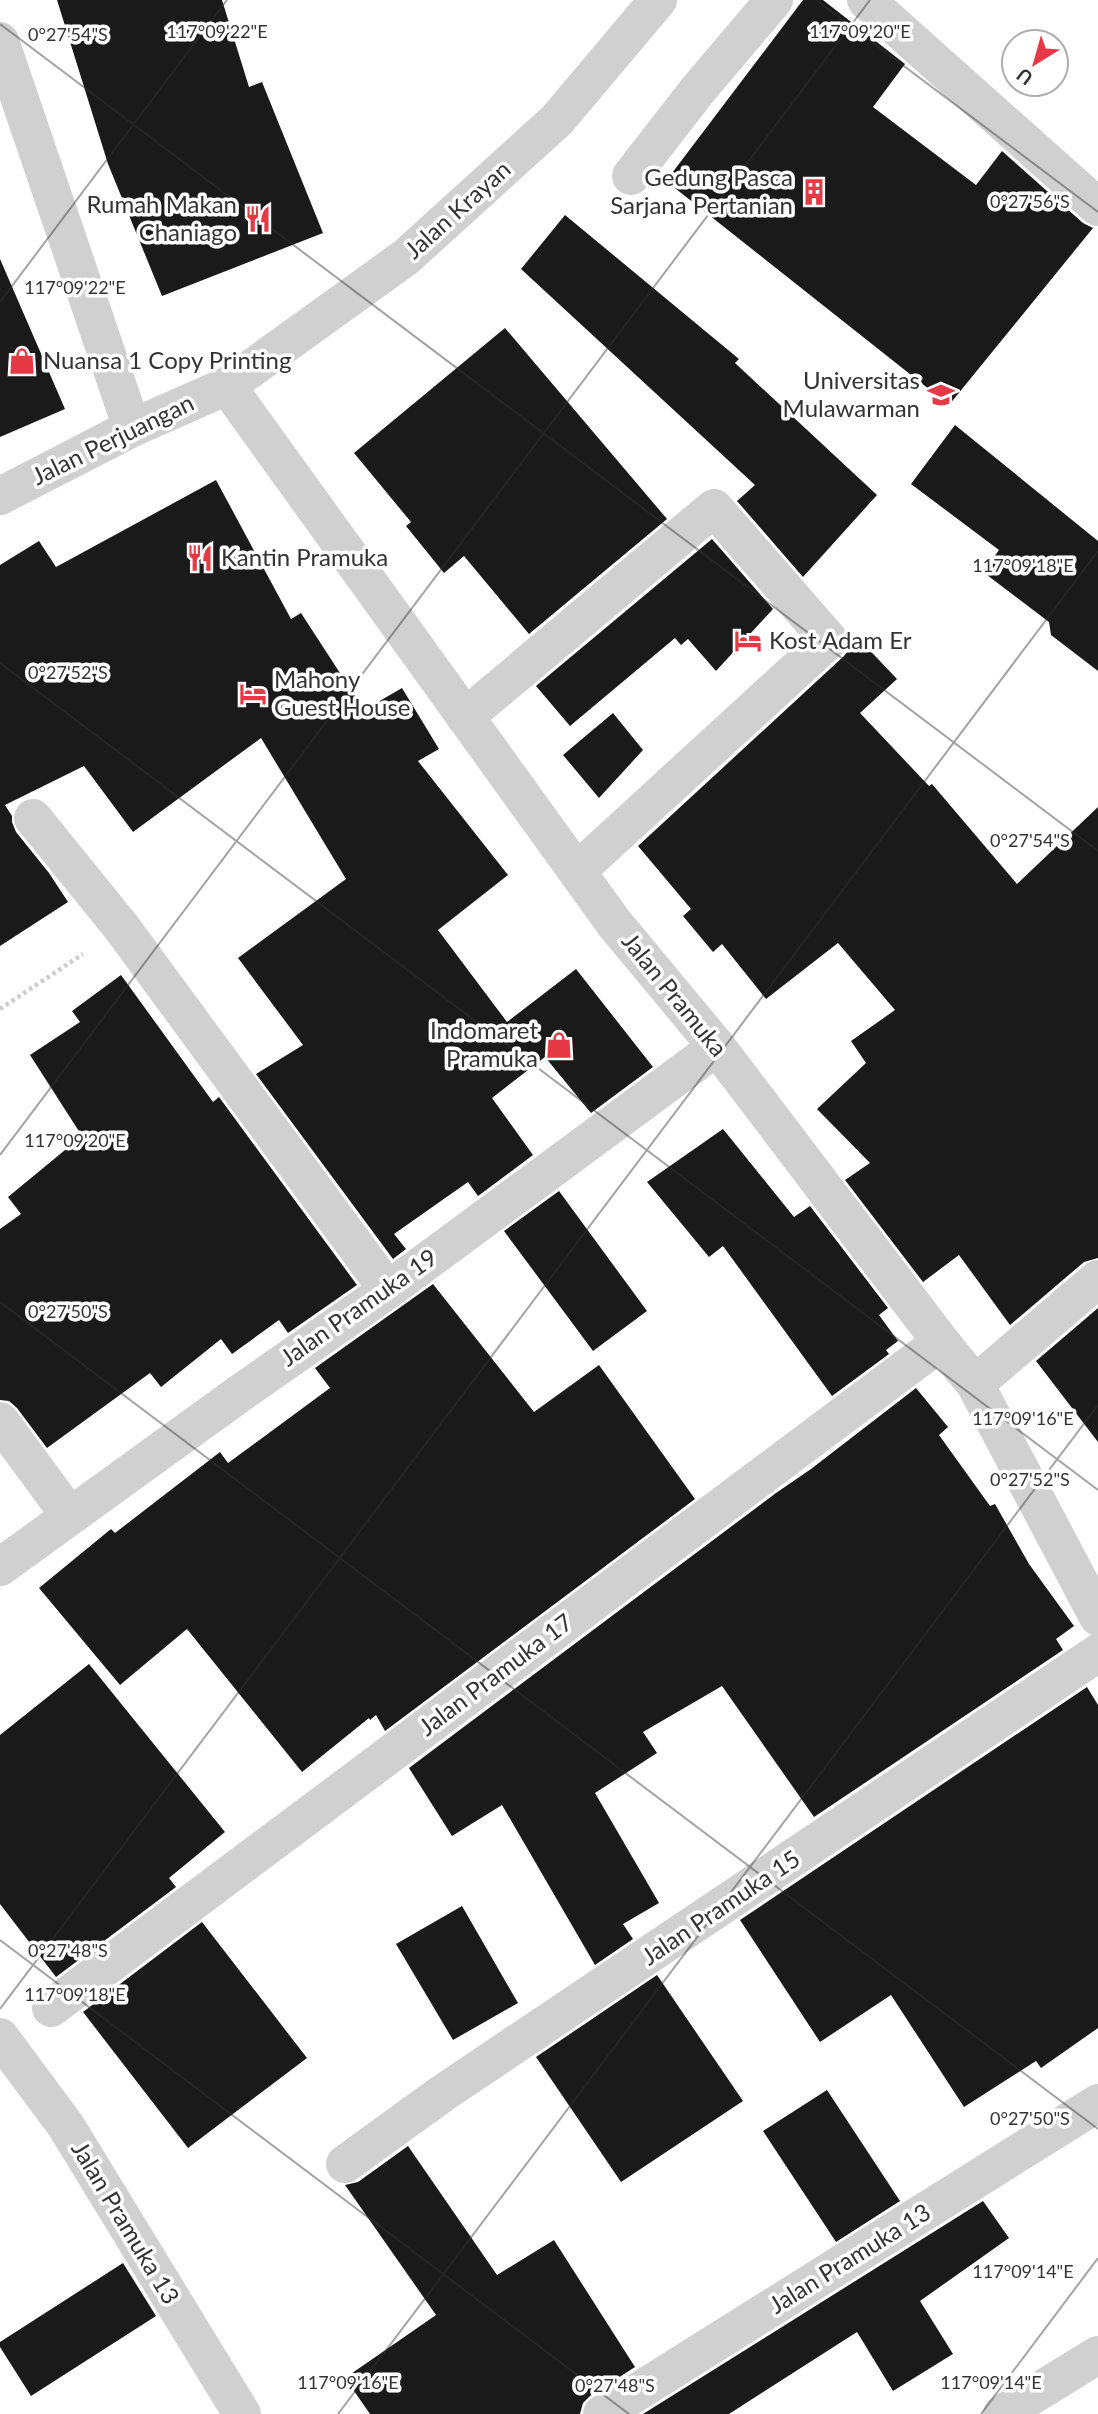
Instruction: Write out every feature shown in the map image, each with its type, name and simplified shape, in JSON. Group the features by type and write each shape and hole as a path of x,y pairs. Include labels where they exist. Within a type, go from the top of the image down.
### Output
{"street":[{"name":"Jalan Krayan","path":"227,386 406,257 557,120 658,0"},
{"path":"631,176 697,91 774,0"},
{"path":"866,0 1098,207"},
{"path":"0,41 132,428"},
{"name":"Jalan Perjuangan","path":"0,496 132,428 227,386"},
{"name":"Jalan Pramuka","path":"227,386 614,923 717,1047 975,1384 1098,1617"},
{"path":"465,717 714,508 829,640 577,871"},
{"path":"33,818 122,929 388,1290"},
{"name":"Jalan Pramuka 19","path":"0,1567 227,1402 388,1290 717,1047"},
{"path":"975,1384 1098,1279"},
{"name":"Jalan Pramuka 17","path":"51,2008 941,1342"},
{"path":"0,1421 70,1516"},
{"name":"Jalan Pramuka 15","path":"345,2164 443,2093 1098,1653"},
{"name":"Jalan Pramuka 13","path":"0,2037 66,2126 242,2414"},
{"name":"Jalan Pramuka 13","path":"602,2414 1098,2103"},
{"path":"1002,2414 1098,2355"}],"path":[{"path":"0,1009 122,929"}],"building":[{"path":"57,0 222,0 249,87 262,82 323,233 162,296 108,164"},
{"name":"Gedung Pasca Sarjana Pertanian","path":"803,0 823,0 905,64 873,107 976,185 1002,151 1083,223 1093,228 949,405 666,181"},
{"path":"565,215 739,359 735,363 877,495 803,577 737,501 755,485 521,269"},
{"name":"Nuansa 1 Copy Printing","path":"0,259 65,409 0,437"},
{"path":"505,328 667,519 529,634 464,556 444,573 406,526 411,522 354,453"},
{"path":"955,425 1098,541 1098,671 1051,635 1049,622 983,572 999,550 911,484"},
{"path":"216,480 291,619 301,613 364,710 402,688 439,749 418,761 508,875 438,930 507,1022 576,969 653,1067 591,1113 545,1057 492,1098 533,1155 478,1196 468,1182 394,1234 406,1249 393,1259 256,1074 303,1045 238,958 346,879 261,738 133,832 84,766 5,805 12,816 16,832 68,902 0,946 0,565 39,541 56,567"},
{"path":"712,539 773,609 716,671 688,639 681,645 675,638 570,726 536,686"},
{"path":"858,638 897,679 860,713 929,786 932,784 1017,884 1098,807 1098,1258 1084,1262 1010,1325 959,1255 923,1282 845,1180 870,1163 817,1109 866,1063 851,1041 895,1010 838,943 766,999 722,944 713,952 683,916 691,909 638,846 844,656"},
{"path":"613,713 643,750 599,798 563,755"},
{"path":"121,975 213,1102 219,1097 357,1285 288,1333 279,1320 232,1354 221,1339 161,1387 150,1373 47,1448 17,1408 9,1401 0,1400 0,1229 21,1214 8,1197 82,1136 30,1055 80,1022 72,1011"},
{"path":"723,1129 794,1217 810,1206 888,1308 879,1315 898,1341 886,1350 889,1354 832,1396 723,1246 709,1257 647,1182"},
{"path":"559,1191 647,1311 593,1351 504,1231"},
{"path":"433,1284 534,1412 599,1365 695,1499 385,1731 376,1715 370,1720 369,1718 302,1772 187,1629 120,1685 39,1588 111,1529 115,1533 220,1452 228,1463 330,1388 315,1368"},
{"path":"1098,1308 1098,1442 1036,1361"},
{"path":"916,1388 948,1427 939,1435 990,1506 995,1504 1029,1564 1074,1626 1056,1639 1063,1650 814,1817 722,1686 643,1732 657,1753 595,1793 659,1903 623,1924 633,1939 595,1965 502,1805 452,1836 409,1768"},
{"path":"89,1664 225,1832 169,1878 176,1887 56,1977 0,1904 0,1735"},
{"path":"1087,1687 1098,1705 1098,2028 1041,2068 1036,2061 964,2107 891,1995 820,2042 740,1920"},
{"path":"462,1906 518,2003 453,2040 396,1944"},
{"path":"202,1922 307,2058 188,2148 83,2012"},
{"path":"657,1975 743,2101 621,2182 536,2057"},
{"path":"827,2090 900,2201 836,2242 763,2131"},
{"path":"408,2146 497,2275 554,2240 635,2367 590,2396 583,2403 580,2414 370,2414 345,2378 436,2315 345,2185 358,2182"},
{"path":"983,2201 1009,2238 920,2301 953,2354 893,2391 857,2332 729,2414 643,2414"},
{"path":"123,2263 156,2316 31,2396 0,2347 0,2342"}],"place":[{"name":"Gedung Pasca Sarjana Pertanian","path":"814,192"},
{"name":"Rumah Makan Chaniago","path":"258,219"},
{"name":"Nuansa 1 Copy Printing","path":"22,361"},
{"name":"Universitas Mulawarman","path":"941,395"},
{"name":"Kantin Pramuka","path":"200,558"},
{"name":"Kost Adam Er","path":"748,641"},
{"name":"Mahony Guest House","path":"253,694"},
{"name":"Indomaret Pramuka","path":"559,1045"}]}
